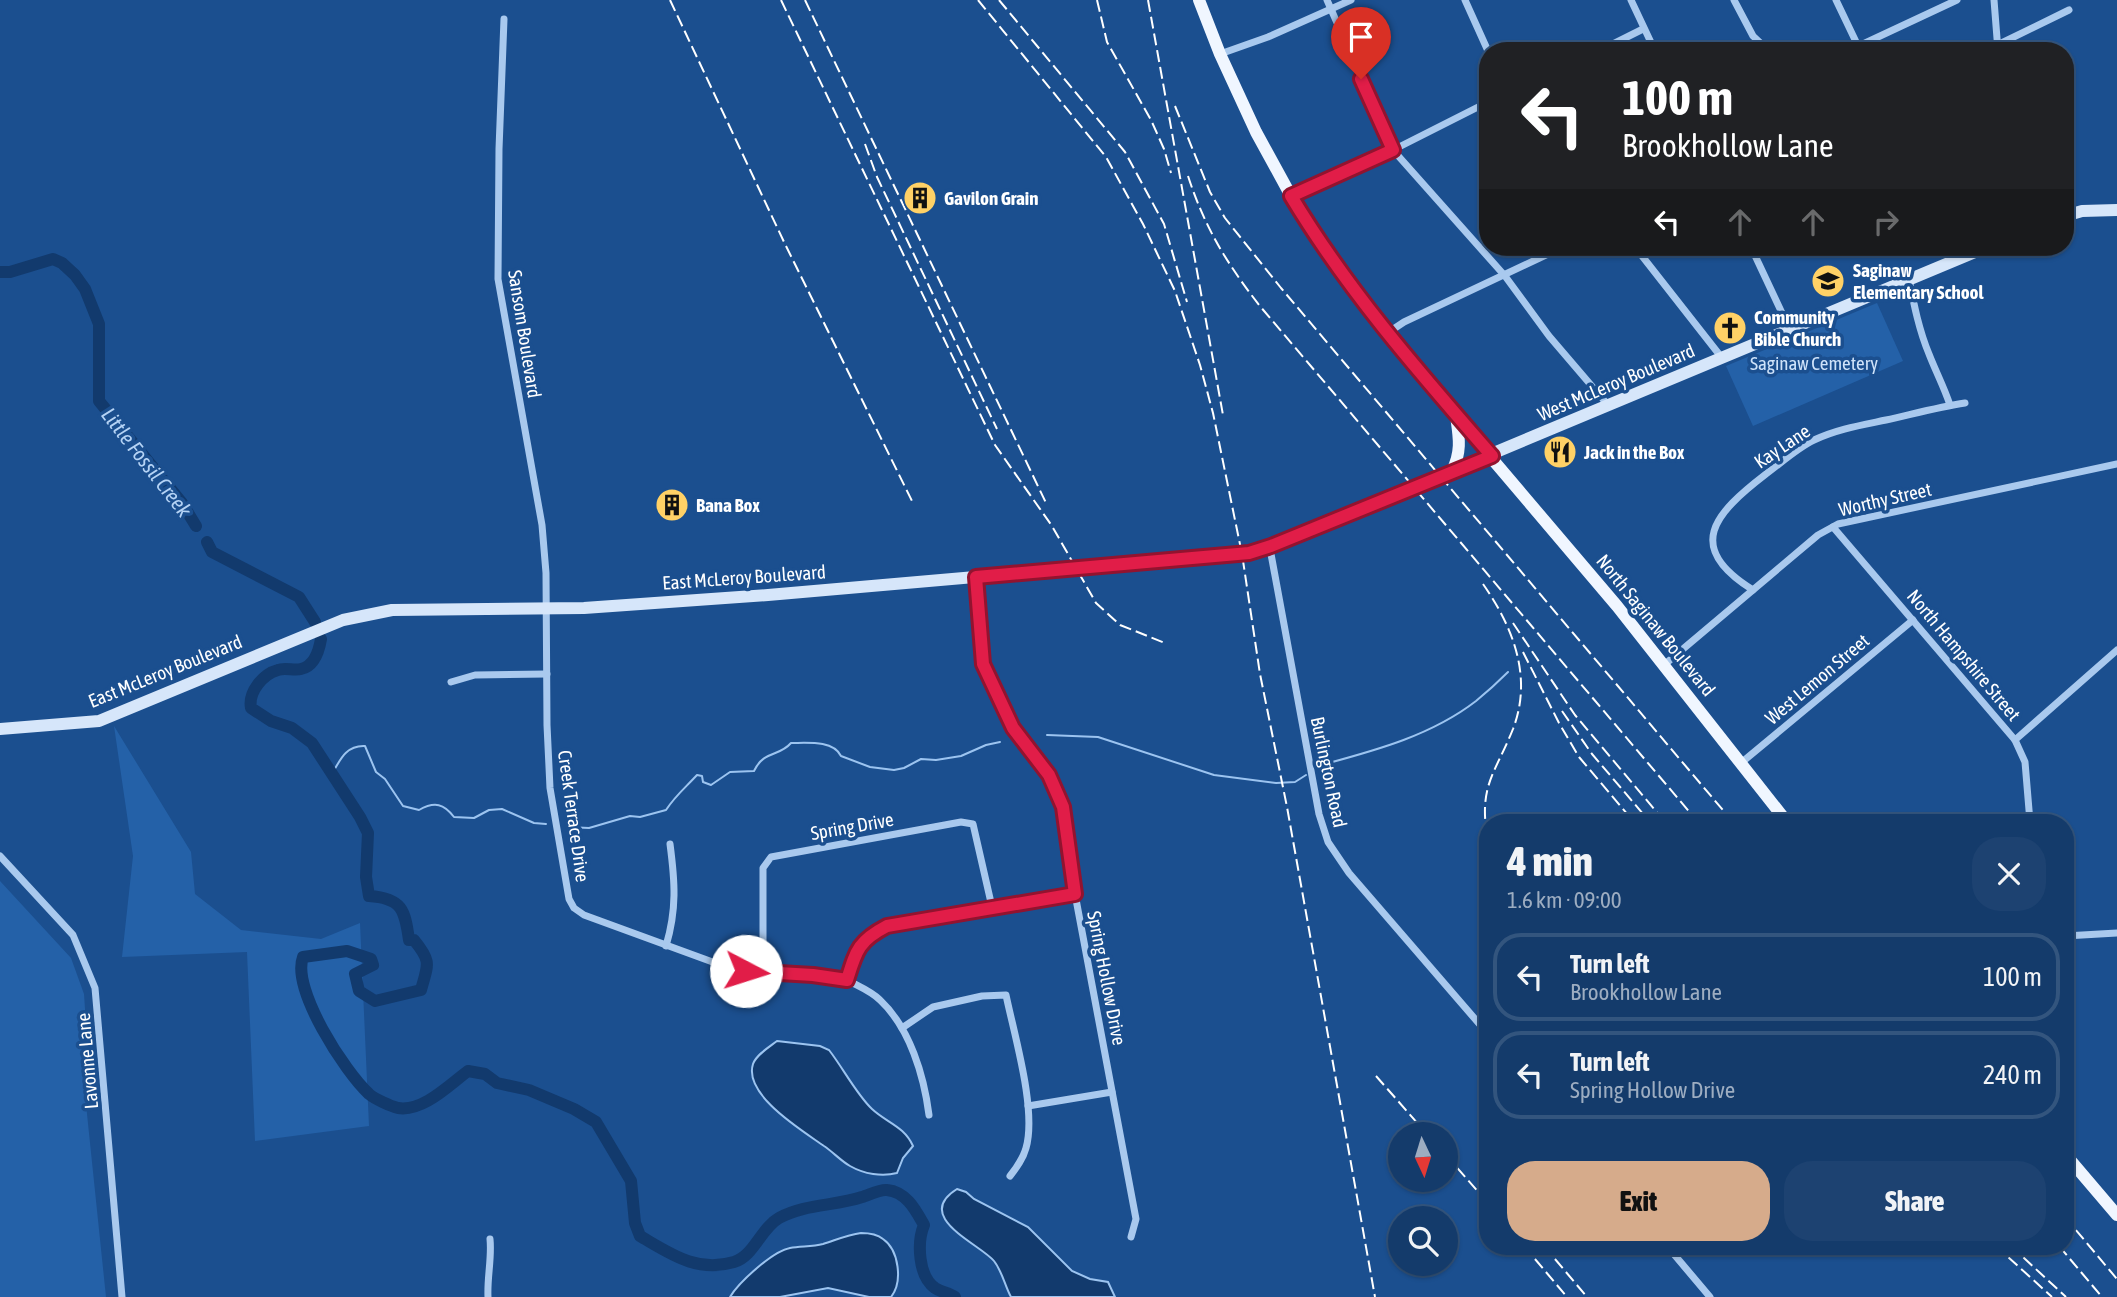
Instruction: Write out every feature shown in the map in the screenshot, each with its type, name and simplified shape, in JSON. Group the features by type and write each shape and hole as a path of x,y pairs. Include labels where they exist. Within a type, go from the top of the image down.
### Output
{"main road":[{"name":"North Saginaw Boulevard","path":"1199,0 1220,54 1256,132 1291,196 1334,264 1386,334 1492,456 1664,665 1781,814"},
{"path":"2074,213 2117,210"},
{"name":"West McLeroy Boulevard","path":"1492,456 1789,328 1965,256"},
{"path":"1452,471 1460,447 1456,415"},
{"name":"East McLeroy Boulevard","path":"0,729 99,721 343,620 370,613 415,609 546,610 768,595 1233,555 1271,546 1492,456"},
{"path":"2074,1165 2117,1215"}],"street":[{"path":"1327,0 1393,150 1479,247"},
{"path":"1220,54 1268,37 1351,0"},
{"path":"1465,0 1484,42"},
{"path":"1631,0 1650,42"},
{"path":"1734,0 1752,36 1759,42"},
{"path":"1836,0 1855,42"},
{"path":"1866,42 1957,0"},
{"path":"1994,0 1997,42"},
{"path":"2008,42 2069,10"},
{"name":"Sansom Boulevard","path":"504,19 498,279 542,525 547,573 546,610"},
{"path":"1617,42 1643,29"},
{"path":"1291,196 1393,150 1479,107"},
{"path":"1487,256 1549,336 1609,406"},
{"path":"1386,334 1404,322 1545,256"},
{"path":"1642,256 1722,358"},
{"path":"1755,256 1789,328"},
{"path":"1909,279 1916,316 1950,405"},
{"name":"Kay Lane","path":"1753,590 1734,578 1713,551 1714,527 1731,505 1759,480 1813,440 1840,430 1965,403"},
{"name":"Worthy Street","path":"1664,665 1818,536 1833,527 2117,464"},
{"name":"North Hampshire Street","path":"1833,527 2015,740 2025,762 2028,814"},
{"name":"Burlington Road","path":"1271,546 1319,814 1328,842 1349,873 1479,1024"},
{"name":"Spring Hollow Drive","path":"976,577 983,664 1013,728 1049,775 1063,807 1075,894 1136,1219 1131,1237"},
{"name":"Creek Terrace Drive","path":"546,610 550,788 569,899 574,908 584,915 729,968 847,980 880,999 902,1028 918,1066 929,1115"},
{"name":"West Lemon Street","path":"1741,763 1913,620"},
{"path":"2015,740 2117,650"},
{"path":"451,682 475,675 547,674"},
{"name":"Spring Drive","path":"763,972 763,869 771,857 961,822 973,824 992,906"},
{"path":"666,946 674,921 676,888 670,844"},
{"name":"Lavonne Lane","path":"0,856 73,934 95,988 122,1297"},
{"path":"847,980 856,950 868,936 887,926 1075,894"},
{"path":"2074,935 2117,933"},
{"path":"902,1028 933,1007 982,996 1006,995 1028,1107 1027,1145 1020,1164 1010,1176"},
{"path":"1028,1107 1112,1093"},
{"path":"488,1297 487,1281 492,1256 490,1238"},
{"path":"1675,1255 1710,1297"}],"green space":[{"name":"Saginaw Cemetery","path":"1877,303 1903,361 1753,426 1726,366"},
{"path":"114,726 191,852 195,894 241,930 321,939 360,923 369,1126 255,1141 247,952 122,957 133,856"},
{"path":"0,881 71,958 84,994 90,1084 84,1085 106,1297 0,1297"}],"shaded area":[{"path":"777,1041 820,1046 829,1050 866,1103 900,1129 913,1146 903,1158 897,1173 873,1174 850,1166 790,1122 766,1100 752,1076 753,1064 760,1054"},
{"path":"957,1189 1028,1227 1072,1271 1090,1279 1108,1282 1115,1297 1011,1297 994,1261 945,1220 942,1210 945,1199"},
{"path":"861,1233 881,1237 893,1251 898,1275 891,1297 869,1297 828,1288 780,1297 730,1297 757,1268 783,1250 819,1245"}],"waterway":[{"name":"Little Fossil Creek","path":"0,272 10,272 53,259 75,275 85,289 99,324 99,401 182,503 196,526"},
{"name":"Little Fossil Creek","path":"207,542 212,552 299,597 315,622"},
{"name":"Little Fossil Creek","path":"321,639 310,665 278,670 262,680 254,690 251,708 271,721 292,728 312,743 368,833 366,877 369,896 389,900 400,908 406,921 409,940 414,940 426,959 427,969 421,990 375,1001 359,991 355,974 373,965 371,959 347,951 303,957 301,971 312,1009 334,1049 369,1094 398,1108 417,1106 468,1071 485,1074 497,1083 529,1090 574,1109 596,1122 631,1181 635,1223 640,1236 674,1255 696,1263 721,1265 741,1259 767,1228 789,1213 852,1200 881,1190 900,1194 910,1203 924,1225 920,1240 920,1258 929,1283 955,1297"},
{"path":"1325,764 1384,747 1441,723 1476,701 1508,672"},
{"path":"1047,735 1098,737 1214,775 1276,783 1295,782 1306,775"},
{"path":"567,827 589,828 630,816 640,817 666,810 697,775 702,776 703,782 711,785 730,772 754,771 762,760 791,743 826,745 841,756 870,767 894,770 921,759 936,760 961,756 1000,742"},
{"path":"332,774 348,751 365,746 376,772 385,779 403,806 419,810 430,805 439,805 454,817 474,818 489,810 502,809 534,823 546,824"}],"railway":[{"path":"670,0 784,242 913,503"},
{"path":"781,0 995,445 1052,526 1096,603 1120,625 1165,643"},
{"path":"805,0 1047,505"},
{"path":"978,0 1106,157 1143,224 1175,291 1200,365 1213,413 1242,554 1260,674 1287,807 1375,1297"},
{"path":"999,0 1125,152 1164,224 1187,302"},
{"path":"1097,0 1107,42 1151,120 1171,173"},
{"path":"1148,0 1223,415"},
{"path":"1175,106 1210,192 1225,218 1281,288 1726,814"},
{"path":"865,144 877,177 997,429"},
{"path":"1188,176 1218,244 1259,305 1691,814"},
{"path":"1483,584 1511,635 1517,653 1521,690 1513,729 1490,782 1485,814"},
{"path":"1513,623 1575,715 1658,814"},
{"path":"1523,652 1579,757 1627,814"},
{"path":"1562,711 1592,754 1643,814"},
{"path":"1376,1076 1416,1122"},
{"path":"1458,1169 1479,1193"},
{"path":"2074,1228 2117,1279"},
{"path":"1532,1255 1567,1297"},
{"path":"1552,1255 1587,1297"},
{"path":"2006,1255 2052,1297"},
{"path":"2021,1255 2066,1297"},
{"path":"2067,1255 2102,1297"}],"place":[{"name":"Gavilon Grain","path":"920,198"},
{"name":"Saginaw Elementary School","path":"1828,281"},
{"name":"Community Bible Church","path":"1730,328"},
{"name":"Jack in the Box","path":"1560,452"},
{"name":"Bana Box","path":"672,505"}],"route":[{"path":"746,971 847,980 856,950 868,936 887,926 1075,894 1063,807 1049,775 1013,728 983,664 976,577 1249,553 1492,456 1386,334 1328,257 1291,196 1393,150 1361,79"}]}
